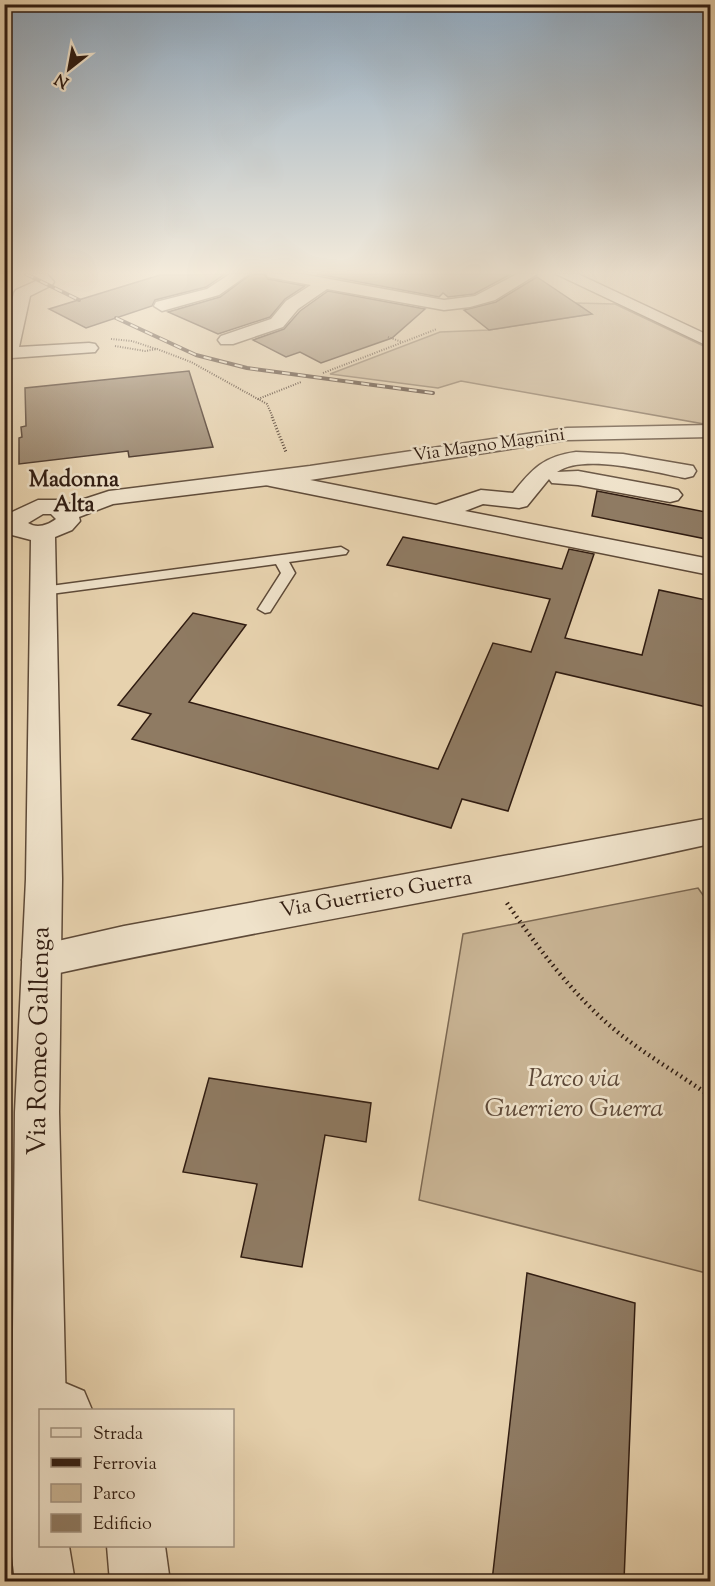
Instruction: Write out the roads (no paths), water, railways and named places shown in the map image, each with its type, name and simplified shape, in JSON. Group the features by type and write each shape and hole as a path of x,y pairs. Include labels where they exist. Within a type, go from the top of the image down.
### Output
{"street":[{"path":"10,348 11,353 89,348"},
{"name":"Via Magno Magnini","path":"33,523 109,498 270,479 567,434 711,431"},
{"name":"Via Magno Magnini","path":"437,512 481,497 519,501 537,477 561,460 607,460 685,471"},
{"name":"Via Magno Magnini","path":"537,477 578,478 670,495"},
{"name":"Via Magno Magnini","path":"270,479 711,567"},
{"name":"Via Romeo Gallenga","path":"33,523 43,591 45,879 37,1112 53,1409"},
{"name":"Via Guerriero Guerra","path":"41,960 149,936 489,875 711,831"},
{"name":"Via Romeo Gallenga","path":"37,1570 39,1547"},
{"path":"136,1547 140,1581"}],"lane":[{"path":"43,591 341,551"},
{"path":"265,609 288,573 280,559"}],"railway":[{"path":"181,348 196,355 247,368 433,393"}],"district":[{"name":"Madonna Alta","path":"74,494"}],"park label":[{"name":"Parco via Guerriero Guerra","path":"574,1094"}]}
